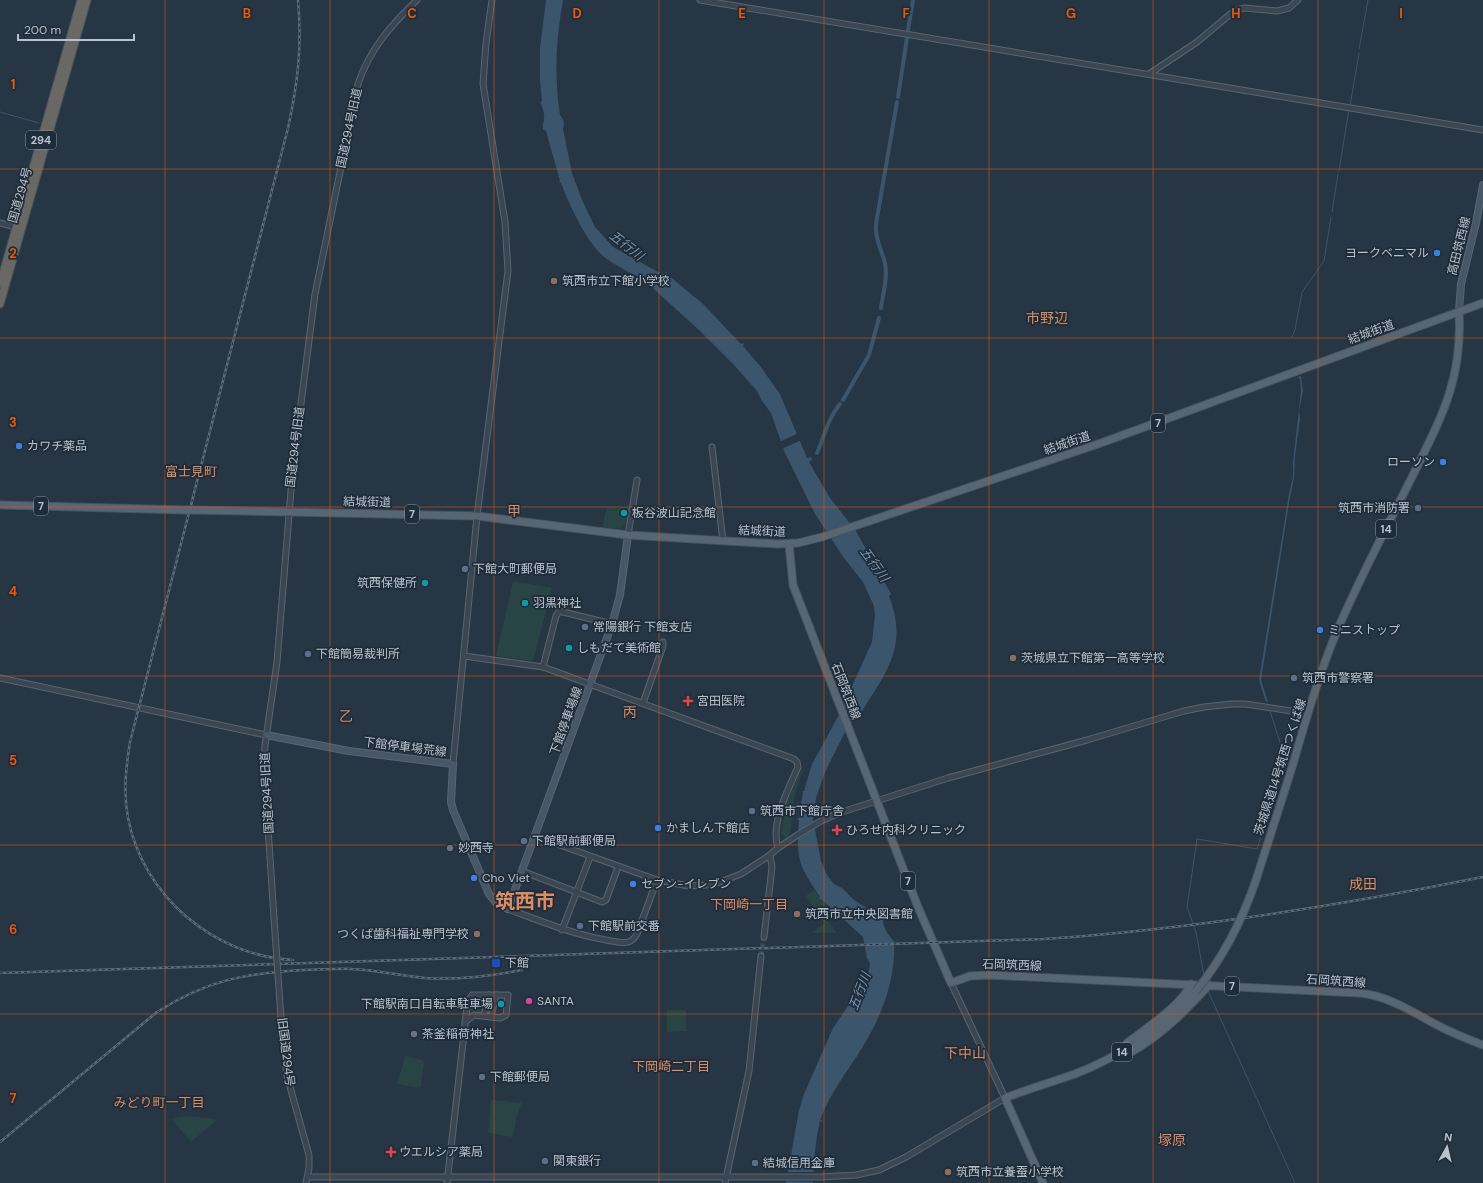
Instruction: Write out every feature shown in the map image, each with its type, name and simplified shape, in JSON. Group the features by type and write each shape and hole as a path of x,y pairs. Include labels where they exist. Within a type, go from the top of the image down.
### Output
{"highway":[{"name":"国道294号","path":"0,304 19,228 81,0"},
{"name":"国道294号","path":"0,284 19,228 87,0"}],"main road":[{"name":"高田筑西線","path":"1459,312 1461,284 1476,223 1483,185"},
{"name":"結城街道","path":"0,505 477,516 628,535 789,544 805,542 1104,442 1483,303"},
{"name":"茨城県道14号筑西つくば線","path":"1005,1098 1075,1074 1125,1051 1162,1024 1196,992 1230,942 1256,880 1308,714 1342,618 1446,405 1454,379 1457,362 1460,338 1459,312"},
{"name":"下館停車場線","path":"508,909 612,624 620,595 628,535"},
{"name":"石岡筑西線","path":"789,544 793,585 918,907 951,983 970,976 989,975 1369,994 1392,1002 1446,1030 1483,1045"},
{"name":"下館停車場荒線","path":"266,735 305,744 349,751 453,764 453,810 489,894 497,904 508,909"},
{"path":"1191,984 1170,1009 1127,1043 1125,1051 1133,1051 1161,1032 1187,1009 1209,985"},
{"path":"1005,1098 1043,1183"}],"street":[{"name":"国道294号旧道","path":"274,918 264,767 266,735 277,662 295,442 315,294 358,84 367,60 377,44 399,18 417,0"},
{"path":"453,764 477,516 508,271 505,222 483,84 486,43 492,0"},
{"path":"700,0 728,2 1483,130"},
{"path":"1149,74 1197,42 1234,11 1248,8 1277,11 1289,8 1298,0"},
{"path":"0,223 19,228"},
{"path":"712,447 723,541"},
{"path":"628,535 637,480"},
{"path":"543,667 556,616 559,611 612,624"},
{"path":"643,703 663,646 663,642"},
{"path":"464,656 543,667 794,759 798,764 798,767 784,797 776,835 778,848"},
{"path":"0,678 266,735"},
{"path":"535,836 657,880 688,886 706,885 720,882 741,874 790,840 821,821 857,806 948,778 1087,740 1184,711 1204,707 1225,704 1245,704 1308,714"},
{"path":"764,937 772,867 770,855"},
{"path":"562,930 590,856"},
{"path":"522,871 602,902 605,901 618,867"},
{"path":"508,909 562,930 624,943 631,941 637,934 657,880"},
{"name":"旧国道294号","path":"274,918 287,1076 308,1150 308,1177 306,1183"},
{"path":"726,1180 749,1071 761,956"},
{"path":"308,1177 447,1180 726,1180 818,1177 868,1173 906,1157 1005,1098 951,983"},
{"path":"484,1016 490,995"},
{"path":"492,1017 496,995"},
{"path":"447,1180 467,1007 472,996 508,995 506,1015 502,1018 474,1015 467,1007"},
{"path":"465,1022 474,1015"}],"green space":[{"path":"607,507 629,508 625,524 618,529 602,527"},
{"path":"513,581 552,588 533,661 496,656"},
{"path":"801,769 803,770 795,794 790,834 786,838 781,834 786,804"},
{"path":"814,889 831,912 824,916 837,933 811,933 825,923 806,896"},
{"path":"475,998 485,998 484,1001 477,1001 476,1008 482,1010 483,1013 471,1010 471,1002"},
{"path":"667,1010 686,1011 686,1031 667,1032"},
{"path":"407,1056 422,1060 424,1063 421,1086 419,1088 397,1083 405,1057"},
{"path":"491,1101 522,1103 516,1119 513,1137 488,1133"},
{"path":"187,1116 215,1119 216,1121 191,1142 172,1120 173,1118"}],"water":[{"path":"546,0 563,0 556,71 560,115 564,122 563,129 572,173 582,200 595,227 613,247 658,272 664,274 666,272 668,273 667,274 703,304 741,344 744,344 743,346 760,366 780,394 807,458 811,457 812,460 809,462 830,498 856,531 891,594 889,596 894,613 896,629 896,643 892,656 880,683 862,711 859,712 846,730 825,772 816,798 813,819 821,861 827,875 834,884 842,888 853,899 874,913 877,919 883,918 883,924 894,941 893,969 886,997 876,1023 834,1092 820,1120 823,1121 820,1121 817,1137 813,1183 786,1183 799,1110 804,1094 833,1028 854,997 865,985 870,963 867,958 863,937 821,899 820,900 820,897 804,871 798,851 799,820 796,820 799,818 802,791 804,791 812,764 839,715 872,642 875,615 874,606 863,582 844,558 815,514 785,453 771,413 757,391 734,365 699,330 645,281 607,259 600,253 586,235 580,224 561,183 559,182 560,181 546,131 543,129 544,114 540,102 542,101 540,80 540,48"},
{"path":"1301,376 1303,391 1299,411 1300,419 1295,456 1294,478 1261,680 1268,702 1266,702 1259,680 1293,477 1293,463 1301,391 1300,379 1298,377"}],"pier":[{"path":"799,433 802,440 781,449 779,442"},
{"path":"786,1172 816,1172 815,1182 784,1181"}],"waterway":[{"path":"908,30 913,0"},
{"path":"1359,49 1368,0"},
{"path":"898,97 907,38"},
{"path":"1350,106 1359,53"},
{"path":"876,224 897,102"},
{"path":"1339,171 1349,109"},
{"path":"0,112 39,123"},
{"path":"1332,212 1338,174"},
{"path":"1292,337 1295,330 1302,292 1324,261 1331,217"},
{"path":"876,226 878,241 886,269 886,280 881,308"},
{"path":"843,400 869,355 879,318"},
{"path":"817,453 829,421 840,404"},
{"path":"1204,976 1196,932 1187,907 1197,839 1257,849 1285,758 1270,711"},
{"path":"1208,991 1295,1183"}],"tunnel":[{"path":"761,956 764,937"}],"railway":[{"path":"293,960 264,956 236,947 210,934 186,917 166,896 149,873 136,846 126,808 125,789 130,742 288,128 297,80 300,33 298,0"},
{"path":"0,973 1044,939 1099,935 1210,923 1374,898 1483,877"},
{"path":"0,1142 157,1012 175,1001 210,985 245,976 283,971 340,969 380,972 425,978 449,978 474,977 522,970"}],"place":[{"name":"ヨークベニマル","path":"1437,253"},
{"name":"筑西市立下館小学校","path":"554,281"},
{"name":"カワチ薬品","path":"19,446"},
{"name":"ローソン","path":"1443,462"},
{"name":"筑西市消防署","path":"1418,508"},
{"name":"板谷波山記念館","path":"624,513"},
{"name":"下館大町郵便局","path":"465,569"},
{"name":"筑西保健所","path":"425,583"},
{"name":"羽黒神社","path":"525,603"},
{"name":"常陽銀行 下館支店","path":"585,627"},
{"name":"ミニストップ","path":"1320,630"},
{"name":"しもだて美術館","path":"569,648"},
{"name":"下館簡易裁判所","path":"308,654"},
{"name":"茨城県立下館第一高等学校","path":"1013,658"},
{"name":"筑西市警察署","path":"1294,678"},
{"name":"宮田医院","path":"688,701"},
{"name":"筑西市下館庁舎","path":"752,811"},
{"name":"かましん下館店","path":"658,828"},
{"name":"ひろせ内科クリニック","path":"837,830"},
{"name":"下館駅前郵便局","path":"524,841"},
{"name":"妙西寺","path":"450,848"},
{"name":"Cho Viet","path":"474,878"},
{"name":"セブン-イレブン","path":"633,884"},
{"name":"筑西市立中央図書館","path":"797,914"},
{"name":"下館駅前交番","path":"580,926"},
{"name":"つくば歯科福祉専門学校","path":"477,934"},
{"name":"下館","path":"496,963"},
{"name":"SANTA","path":"529,1001"},
{"name":"下館駅南口自転車駐車場","path":"501,1004"},
{"name":"茶釜稲荷神社","path":"414,1034"},
{"name":"下館郵便局","path":"482,1077"},
{"name":"ウエルシア薬局","path":"391,1152"},
{"name":"関東銀行","path":"545,1161"},
{"name":"結城信用金庫","path":"755,1163"},
{"name":"筑西市立養蚕小学校","path":"948,1172"}],"district":[{"name":"市野辺","path":"1047,318"},
{"name":"富士見町","path":"191,471"},
{"name":"甲","path":"514,511"},
{"name":"丙","path":"630,712"},
{"name":"乙","path":"346,716"},
{"name":"成田","path":"1363,884"},
{"name":"筑西市","path":"525,901"},
{"name":"下岡崎一丁目","path":"749,904"},
{"name":"下中山","path":"965,1053"},
{"name":"下岡崎二丁目","path":"671,1066"},
{"name":"みどり町一丁目","path":"159,1102"},
{"name":"塚原","path":"1172,1140"}],"water label":[{"name":"五行川","path":"627,245"},
{"name":"五行川","path":"875,564"},
{"name":"五行川","path":"859,991"}]}
